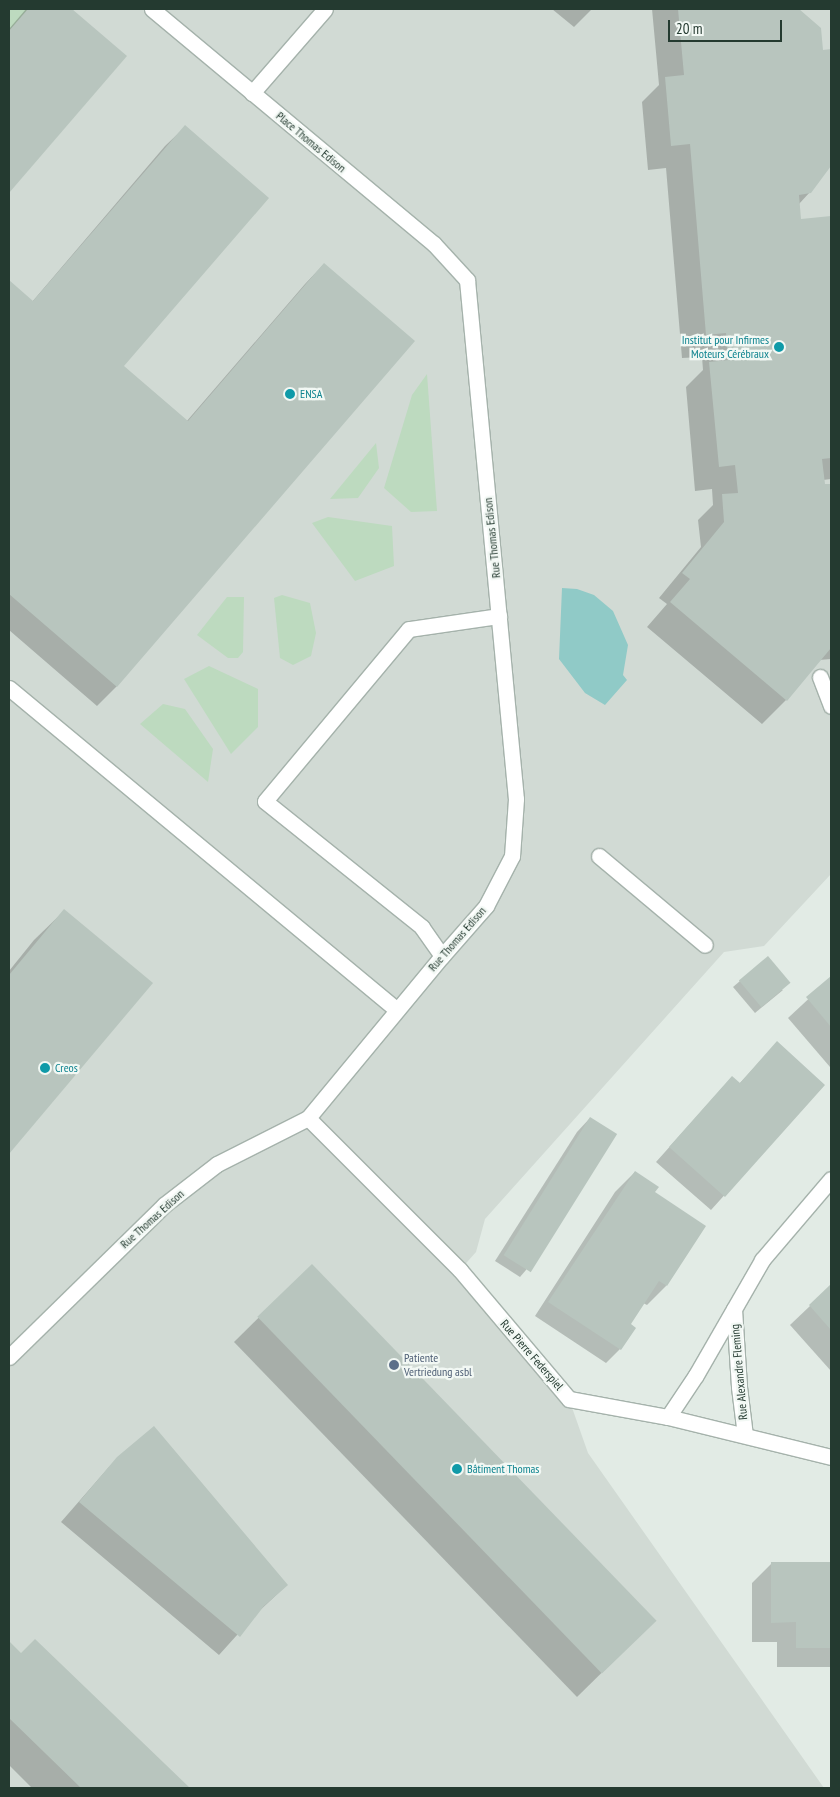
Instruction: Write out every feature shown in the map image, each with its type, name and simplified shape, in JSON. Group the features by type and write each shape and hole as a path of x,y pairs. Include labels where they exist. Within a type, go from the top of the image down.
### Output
{"street":[{"name":"Place Thomas Edison","path":"152,9 434,244 467,280"},
{"path":"252,93 325,9"},
{"name":"Rue Thomas Edison","path":"9,1356 164,1205 217,1164 308,1118 442,956 486,906 512,856 516,799 467,280"},
{"path":"442,956 422,927 264,801 408,630 500,616"},
{"path":"820,677 831,706"},
{"path":"9,688 397,1010"},
{"path":"599,856 705,945"},
{"name":"Rue Pierre Federspiel","path":"308,1118 460,1270 570,1399 668,1417 831,1457"},
{"name":"Rue Alexandre Fleming","path":"668,1417 696,1375 762,1260 831,1179"},
{"name":"Rue Alexandre Fleming","path":"734,1309 739,1387 745,1435"}],"shaded area":[{"path":"9,9 831,9 831,874 764,946 724,952 485,1219 476,1252 460,1270 569,1399 588,1453 824,1788 9,1788"}],"green space":[{"path":"9,9 28,9 9,31"},
{"path":"427,374 437,511 411,512 384,488 412,395"},
{"path":"376,443 379,468 358,498 330,499"},
{"path":"328,517 392,526 394,566 355,581 312,523"},
{"path":"282,595 310,603 316,633 311,656 293,665 280,658 274,598"},
{"path":"227,597 244,597 243,652 238,658 228,658 197,635"},
{"path":"209,666 258,689 258,727 231,754 184,679"},
{"path":"163,704 185,709 213,749 208,782 140,724"}],"water":[{"path":"562,588 577,589 594,595 613,611 628,645 623,675 627,680 605,705 585,693 559,659"}],"building":[{"path":"28,9 72,9 127,56 9,193 9,31"},
{"name":"Institut pour Infirmes Moteurs Cérébraux","path":"678,9 799,9 821,28 823,50 831,49 831,166 811,193 799,195 801,219 831,216 831,458 822,459 825,484 831,484 831,648 787,701 670,602 690,579 682,573 724,522 722,494 738,493 735,465 719,467 709,362 728,360 726,333 706,335 690,144 671,146 665,77 684,75"},
{"name":"ENSA","path":"185,125 269,198 124,366 188,421 324,263 415,341 117,687 9,594 9,280 33,301"},
{"name":"Creos","path":"64,909 153,983 9,1154 9,975"},
{"path":"768,956 790,983 761,1007 739,980"},
{"path":"831,976 831,1027 806,997"},
{"path":"777,1041 825,1085 725,1197 669,1147 732,1076 740,1083"},
{"path":"590,1117 617,1134 531,1272 504,1255"},
{"path":"635,1171 659,1187 655,1192 706,1226 667,1286 659,1281 631,1324 636,1328 621,1350 548,1302"},
{"name":"Bâtiment Thomas","path":"312,1264 657,1621 602,1674 257,1317"},
{"path":"831,1284 831,1330 809,1305"},
{"path":"154,1426 288,1585 264,1606 240,1637 79,1502 117,1457"},
{"path":"771,1562 831,1562 831,1648 796,1648 796,1622 771,1623"},
{"path":"35,1639 190,1788 81,1788 9,1718 9,1641 21,1653"}],"place":[{"name":"Institut pour Infirmes Moteurs Cérébraux","path":"779,347"},
{"name":"ENSA","path":"290,394"},
{"name":"Creos","path":"45,1068"},
{"name":"Patiente Vertriedung asbl","path":"394,1365"},
{"name":"Bâtiment Thomas","path":"457,1469"}]}
